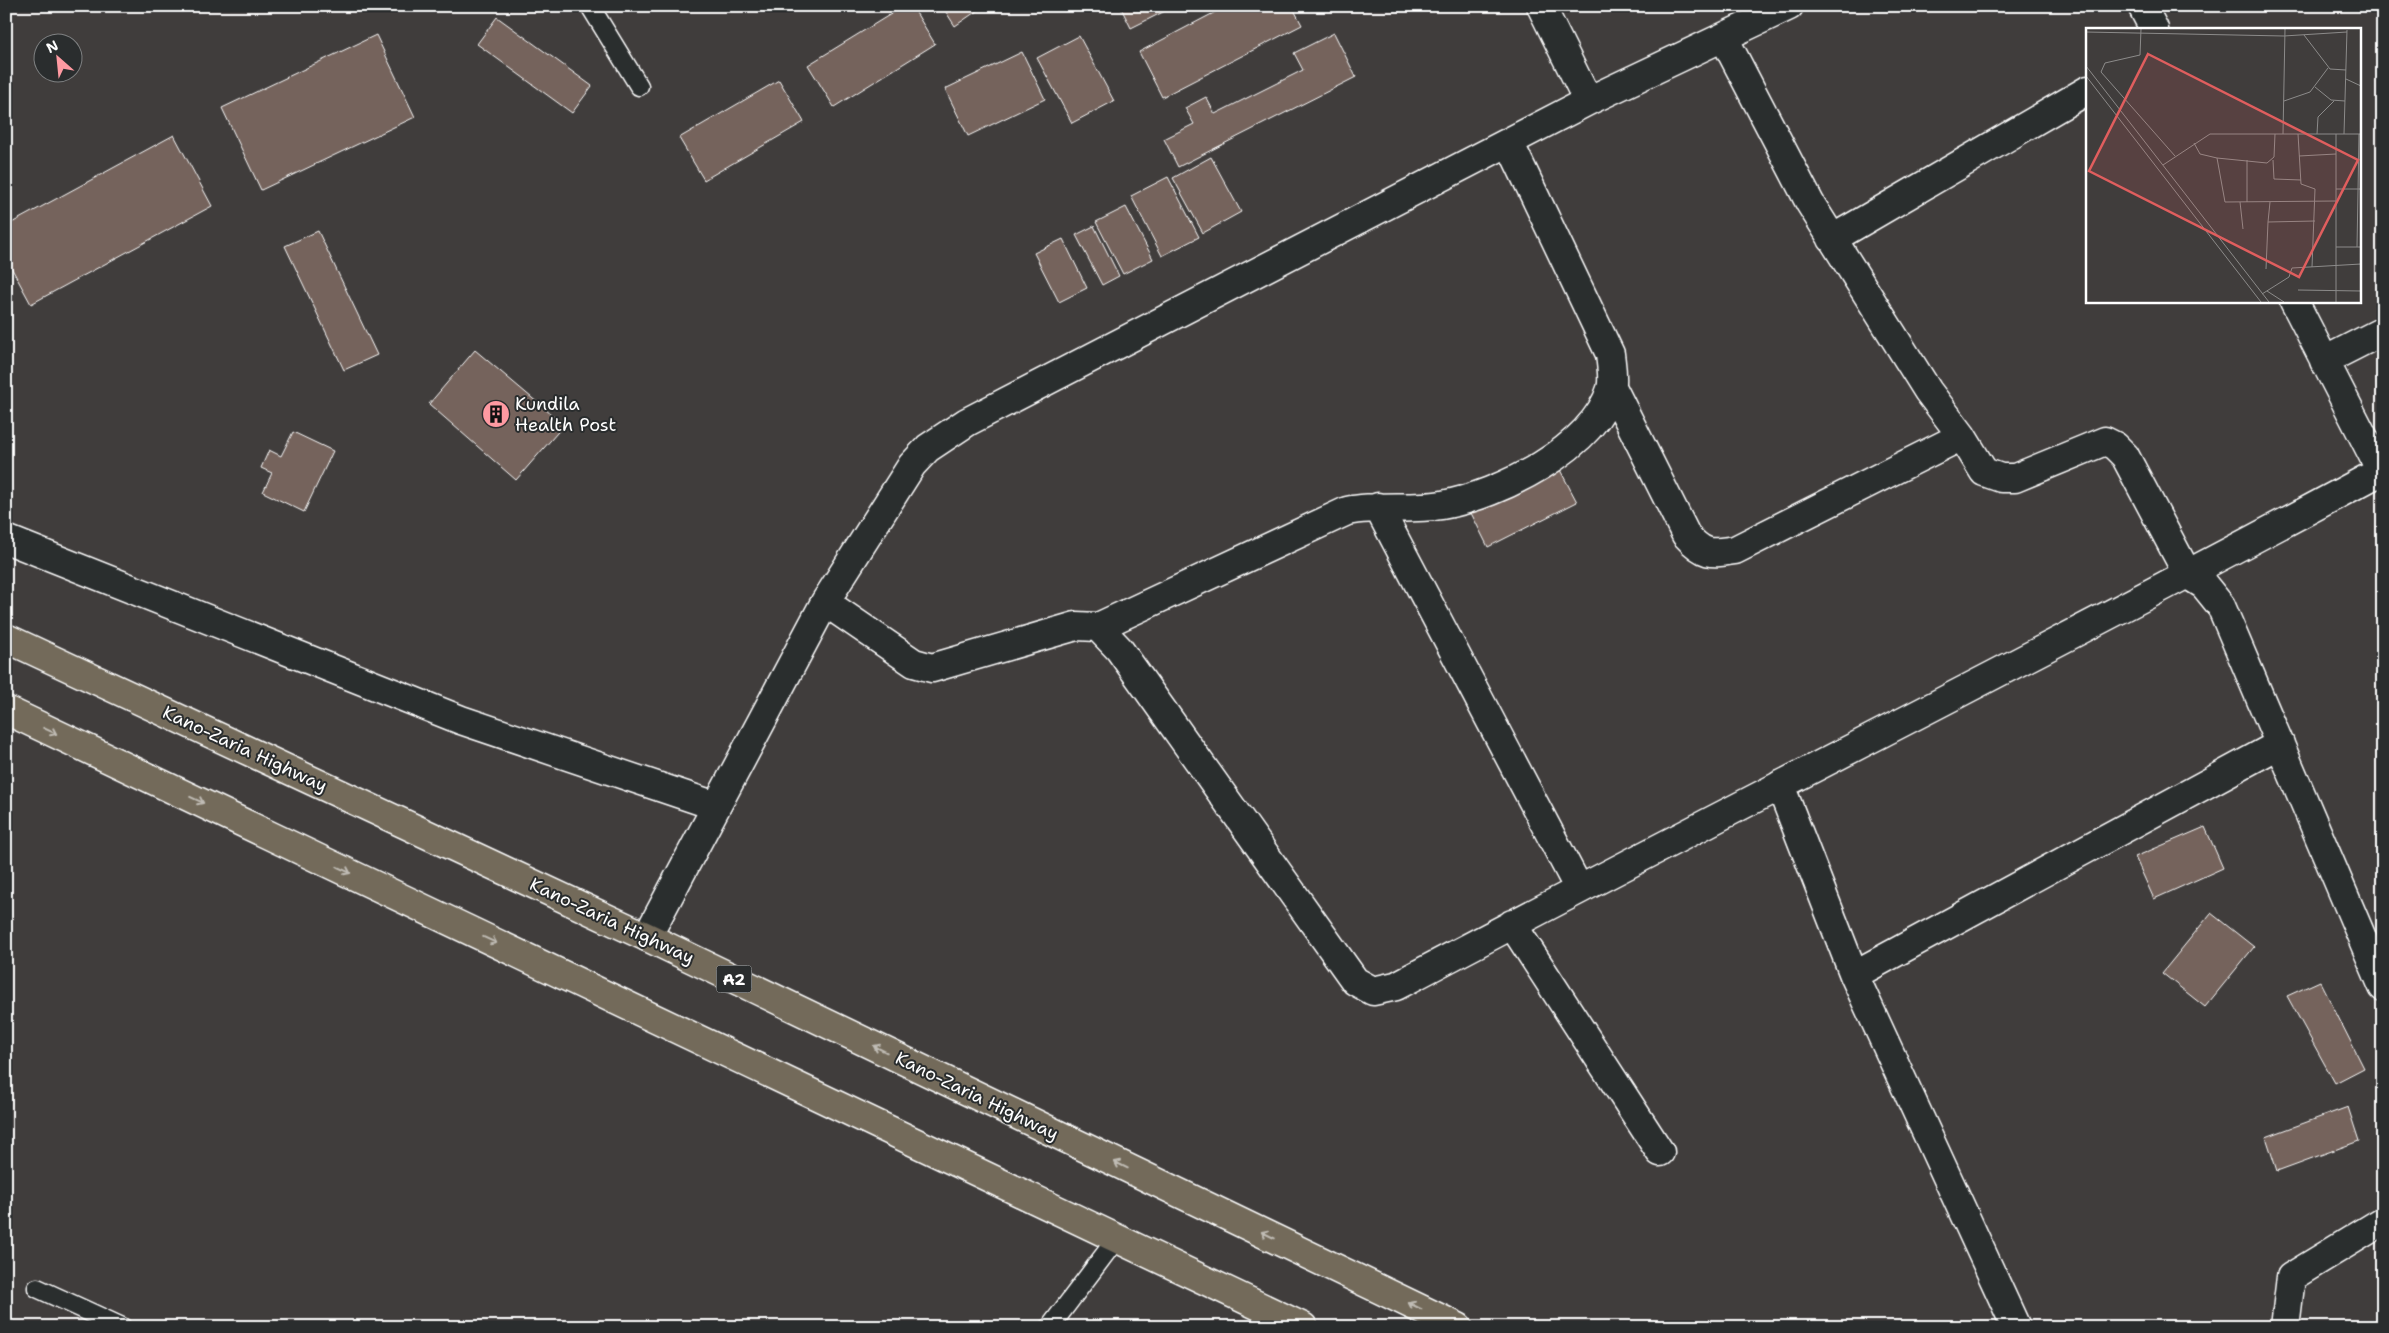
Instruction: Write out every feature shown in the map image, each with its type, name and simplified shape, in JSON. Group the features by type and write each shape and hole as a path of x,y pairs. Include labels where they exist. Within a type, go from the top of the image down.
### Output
{"highway":[{"name":"Kano-Zaria Highway","path":"6,638 646,937 1458,1327"},
{"path":"6,710 1303,1327"}],"street":[{"path":"1541,6 1588,101"},
{"path":"646,937 825,602 912,465 928,448 967,422 1588,101 1789,6"},
{"path":"2142,6 2153,28"},
{"path":"1724,38 1810,203 1928,391 1962,436 1984,472 2001,478 2015,478 2105,441 2115,446 2125,456 2188,575 2204,585 2221,606 2383,987"},
{"path":"1832,239 2086,91"},
{"path":"1509,142 1610,354 1612,387 1686,535 1697,547 1711,554 1736,550 1962,436"},
{"path":"1098,626 1119,649 1355,980 1373,991 1396,986 1579,889 2382,473 2295,302"},
{"path":"2324,360 2383,331"},
{"path":"825,602 914,662 932,668 1076,626 1098,626 1347,511 1378,507 1441,505 1468,499 1518,480 1577,441 1598,416 1612,387"},
{"path":"1378,507 1579,889"},
{"path":"6,539 460,720 716,806"},
{"path":"1854,975 2280,744"},
{"path":"1780,785 1854,975 2016,1327"},
{"path":"1512,924 1660,1152"},
{"path":"2285,1327 2291,1278 2383,1221"}],"lane":[{"path":"590,6 639,86"},
{"path":"1050,1327 1117,1238"},
{"path":"37,1288 122,1327"}],"building":[{"path":"904,6 912,6 935,44 834,107 808,65"},
{"path":"942,6 984,6 955,26"},
{"path":"1120,6 1175,6 1131,28"},
{"path":"1227,6 1292,6 1302,25 1162,97 1139,52"},
{"path":"497,17 592,86 572,113 477,44"},
{"path":"1334,33 1356,77 1178,167 1164,139 1194,124 1185,108 1206,97 1215,114 1303,70 1294,53"},
{"path":"376,35 415,117 261,190 222,108"},
{"path":"1079,36 1114,101 1072,123 1037,58"},
{"path":"1022,52 1045,99 968,136 945,89"},
{"path":"779,80 804,122 704,180 679,138"},
{"path":"174,135 212,206 31,304 6,258 6,226"},
{"path":"1211,157 1241,212 1203,233 1173,178"},
{"path":"1168,177 1199,237 1162,256 1131,196"},
{"path":"1126,207 1153,259 1123,274 1096,222"},
{"path":"1094,226 1119,276 1102,285 1076,235"},
{"path":"318,231 377,355 344,370 285,246"},
{"path":"1063,239 1087,288 1059,302 1034,253"},
{"name":"Kundila Health Post","path":"475,350 564,425 516,480 429,404"},
{"path":"293,432 333,451 304,512 263,492 272,473 261,468 269,450 281,456"},
{"path":"1559,468 1577,502 1488,547 1471,513"},
{"path":"2205,827 2223,868 2154,899 2135,857"},
{"path":"2211,913 2254,947 2205,1007 2162,973"},
{"path":"2320,981 2364,1068 2335,1083 2287,996"},
{"path":"2348,1107 2359,1141 2277,1171 2266,1137"}],"place":[{"name":"Kundila Health Post","path":"496,414"}]}
